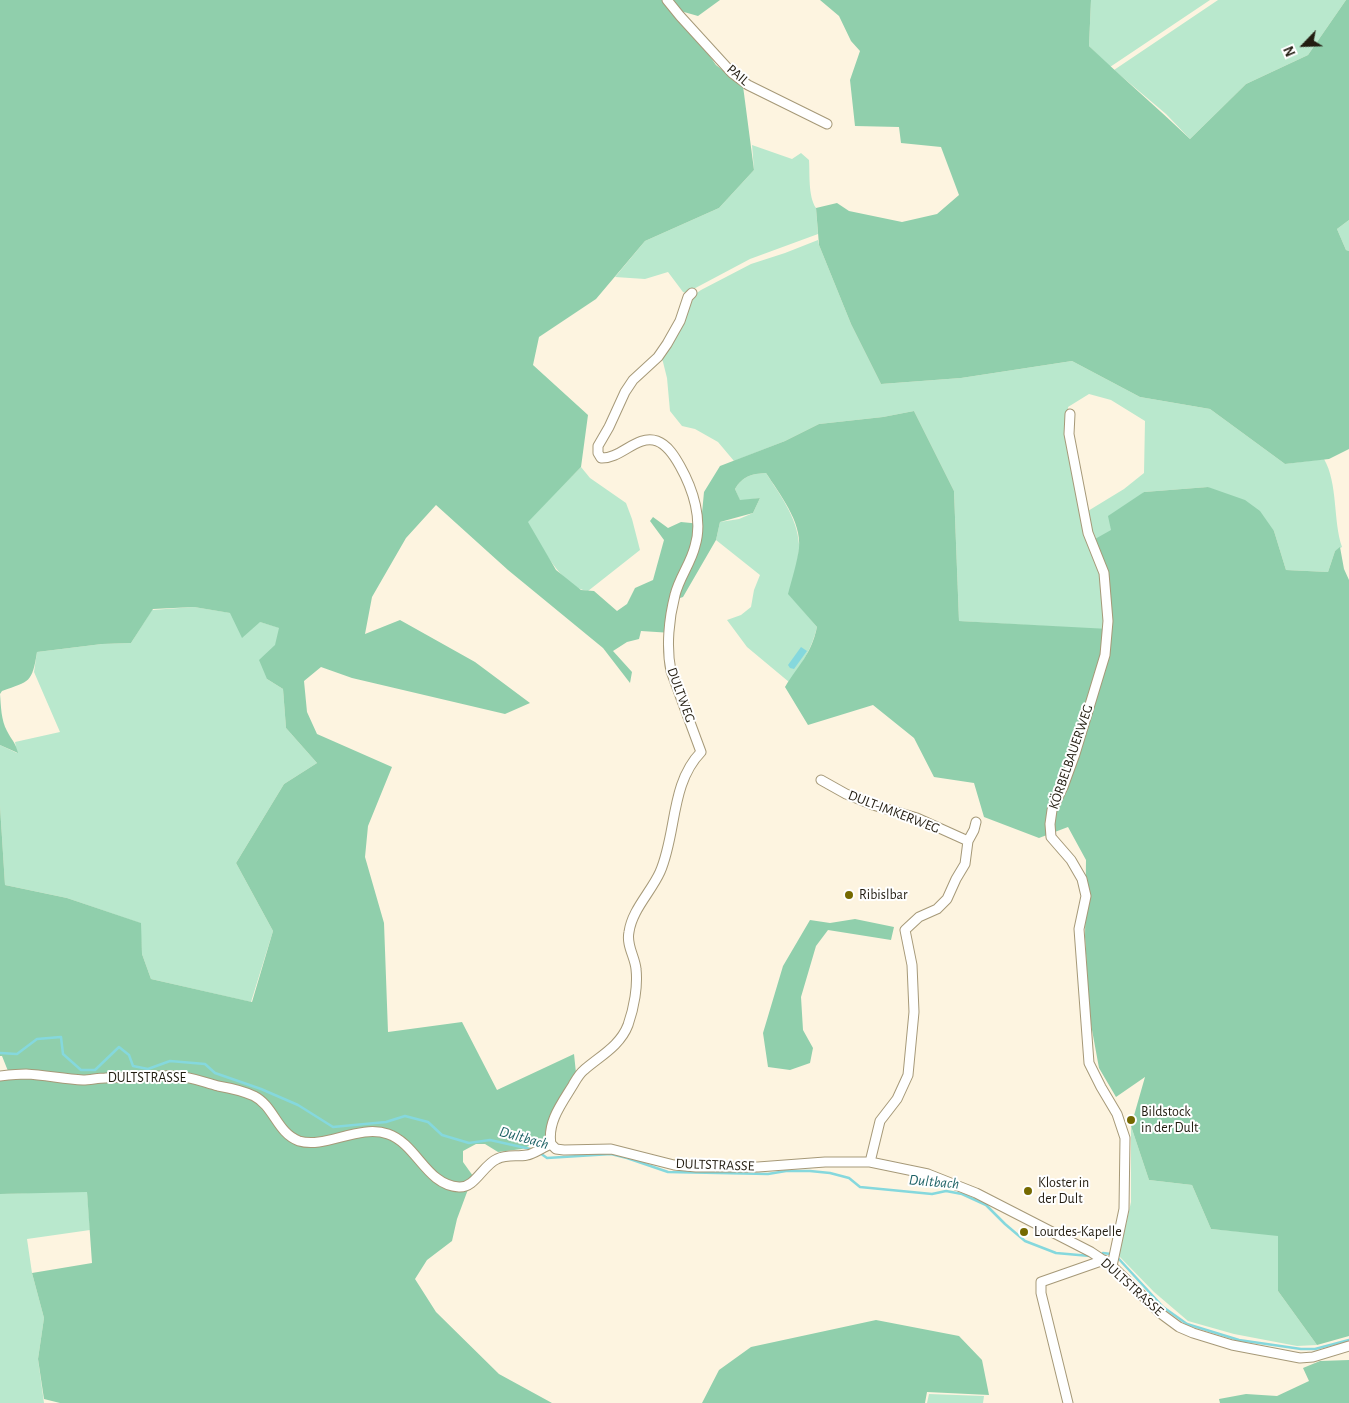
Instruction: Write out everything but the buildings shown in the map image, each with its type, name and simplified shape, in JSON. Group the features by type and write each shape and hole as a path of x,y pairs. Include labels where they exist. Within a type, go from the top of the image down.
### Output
{"street":[{"name":"PAIL","path":"667,0 732,72 748,85 828,124"},
{"name":"DULTWEG","path":"551,1144 552,1126 559,1107 582,1071 620,1040 628,1026 635,989 636,968 628,934 631,920 661,870 683,781 701,752 668,659 675,594 696,545 696,508 693,494 677,460 668,448 657,441 646,440 609,458 601,458 598,454 598,446 610,427 624,392 633,380 658,357 667,344 680,321 688,297 692,293"},
{"name":"KÖRBELBAUERWEG","path":"1070,414 1068,434 1088,533 1104,573 1108,621 1105,655 1075,754 1064,786 1052,810 1050,824 1052,837 1071,860 1082,879 1086,896 1079,929 1090,1063 1101,1087 1117,1114 1125,1138 1124,1209 1112,1266"},
{"name":"DULT-IMKERWEG","path":"822,780 846,794 873,805 917,818 968,841"},
{"path":"870,1162 880,1121 897,1099 908,1075 914,1012 912,965 905,930 919,917 938,909 947,899 965,864 968,841 976,822"},
{"name":"DULTSTRASSE","path":"0,1076 26,1074 84,1080 173,1076 190,1078 254,1096 263,1102 285,1131 299,1141 311,1142 330,1139 355,1132 386,1133 397,1137 406,1144 438,1180 447,1185 460,1188 472,1183 487,1166 497,1159 509,1155 527,1155 551,1144 556,1149 564,1150 611,1149 674,1165 696,1167 758,1167 825,1162 870,1162 928,1174 976,1193 1046,1228 1104,1260 1160,1313 1179,1327 1193,1333 1240,1346 1300,1358 1313,1357 1349,1346"},
{"path":"1068,1403 1041,1293 1041,1282 1104,1260"}],"green space":[{"path":"0,0 663,0 702,45 716,65 743,86 754,170 719,208 645,241 596,299 539,337 533,365 588,415 581,467 528,522 556,570 581,590 594,591 617,611 627,604 635,588 653,580 664,540 650,521 653,517 668,528 681,522 701,524 704,492 720,466 785,441 819,424 883,417 914,411 954,491 959,621 1109,629 1095,539 1111,530 1108,516 1144,492 1208,487 1245,500 1260,511 1274,531 1286,570 1328,572 1335,551 1340,547 1344,569 1349,580 1349,1336 1317,1345 1278,1291 1278,1236 1211,1229 1192,1185 1149,1180 1131,1126 1145,1077 1116,1097 1099,1068 1090,1019 1085,937 1086,860 1068,827 1039,838 984,817 974,783 934,777 914,738 873,705 808,725 785,687 808,652 817,627 788,594 797,559 799,538 789,508 766,473 748,476 735,489 740,500 760,498 753,513 720,522 716,540 683,597 677,599 672,633 641,631 639,639 627,642 613,651 632,672 630,683 603,648 508,570 436,505 406,538 372,597 365,634 400,620 475,662 530,703 505,714 352,678 321,667 304,681 307,712 317,734 392,767 368,826 365,857 384,923 388,1032 462,1022 497,1090 574,1054 576,1073 557,1103 545,1139 522,1149 498,1152 485,1144 476,1144 463,1151 463,1162 473,1176 457,1219 452,1241 427,1260 415,1279 436,1312 499,1374 552,1403 60,1403 44,1399 38,1359 44,1318 32,1273 92,1263 87,1192 0,1194 0,1073 8,1071 2,1056 0,1056 0,806 5,885 67,898 141,923 142,954 151,979 252,1002 273,931 236,863 284,784 317,763 286,728 283,689 267,679 259,660 275,645 279,628 260,622 242,638 230,613 194,607 153,609 131,643 102,644 37,652 33,670 28,679 19,685 2,691 0,694"},
{"path":"670,0 720,0 698,16 677,10"},
{"path":"820,0 1091,0 1089,46 1190,139 1246,84 1308,55 1346,0 1349,0 1349,220 1337,229 1346,250 1349,251 1349,449 1329,459 1285,464 1210,409 1140,397 1072,361 961,378 881,384 851,324 819,245 816,208 837,203 849,211 902,222 937,214 959,195 941,147 901,143 899,127 855,126 850,80 860,51 851,41 839,16"},
{"path":"1091,0 1210,0 1110,67 1089,46"},
{"path":"1218,0 1346,0 1308,55 1246,84 1190,139 1166,114 1114,70"},
{"path":"752,145 792,159 801,153 809,160 811,191 816,208 818,234 750,259 686,293 683,292 668,272 645,279 615,277 645,241 719,208 754,170"},
{"path":"1349,220 1349,251 1346,250 1337,229"},
{"path":"818,240 851,324 881,384 961,378 1072,361 1140,397 1210,409 1285,464 1324,459 1331,479 1337,526 1342,547 1335,551 1328,572 1286,570 1274,531 1208,487 1144,492 1111,530 1109,630 959,621 954,491 914,411 883,417 819,424 785,441 734,461 718,442 695,429 682,426 670,411 667,378 662,358 678,334 691,297 751,264","holes":["1089,394 1111,400 1145,421 1144,473 1124,489 1083,514 1067,436 1068,407"]},
{"path":"581,467 590,478 626,503 640,550 588,591 578,588 560,574 527,522"},
{"path":"766,473 787,507 798,534 798,556 789,594 817,627 806,656 789,682 747,647 727,620 741,615 751,607 754,590 760,575 716,540 720,522 739,519 753,513 760,498 740,501 735,489 748,476"},
{"path":"194,607 231,613 280,628 267,679 283,689 286,728 317,763 284,784 236,863 273,931 251,1002 151,979 142,954 140,923 67,898 5,885 0,806 0,745 17,753 15,742 60,732 34,672 37,652 102,644 131,643 152,610"},
{"path":"0,694 4,722 18,753 0,745"},
{"path":"855,919 894,927 891,940 828,930 816,946 801,997 803,1030 813,1048 810,1063 790,1070 768,1067 763,1033 783,966 810,920 830,923"},
{"path":"1131,1126 1149,1180 1192,1185 1211,1229 1278,1235 1278,1291 1317,1345 1297,1346 1234,1334 1188,1321 1154,1292 1119,1256 1131,1202"},
{"path":"87,1191 90,1230 27,1239 32,1273 44,1318 38,1359 44,1403 0,1403 0,1194"},
{"path":"876,1320 959,1336 982,1360 989,1395 927,1392 925,1403 702,1403 719,1370 751,1347"},
{"path":"1349,1360 1349,1403 1220,1403 1219,1399 1246,1394 1277,1396 1309,1381 1303,1368 1320,1361"},
{"path":"929,1394 984,1396 983,1403 927,1403"}],"water":[{"path":"801,647 807,651 794,669 790,668 788,665"}],"waterway":[{"name":"Dultbach","path":"0,1053 17,1054 37,1039 61,1037 63,1054 81,1070 95,1070 119,1047 129,1055 133,1066 148,1069 170,1061 205,1064 215,1073 261,1089 298,1105 333,1127 386,1122 405,1116 428,1122 442,1135 469,1143 490,1140 535,1150"},
{"name":"Dultbach","path":"540,1153 547,1158 611,1154 668,1172 768,1174 786,1171 810,1171 830,1173 849,1178 860,1187 932,1194 946,1191 962,1194 986,1205 1025,1241 1056,1253 1090,1256"},
{"name":"Dultbach","path":"1103,1253 1111,1254"},
{"name":"Dultbach","path":"1118,1258 1163,1307 1187,1324 1239,1340 1301,1349 1315,1349 1349,1340"}],"place":[{"name":"Ribislbar","path":"849,895"},
{"name":"Bildstock in der Dult","path":"1131,1120"},
{"name":"Kloster in der Dult","path":"1028,1191"},
{"name":"Lourdes-Kapelle","path":"1024,1232"}]}
